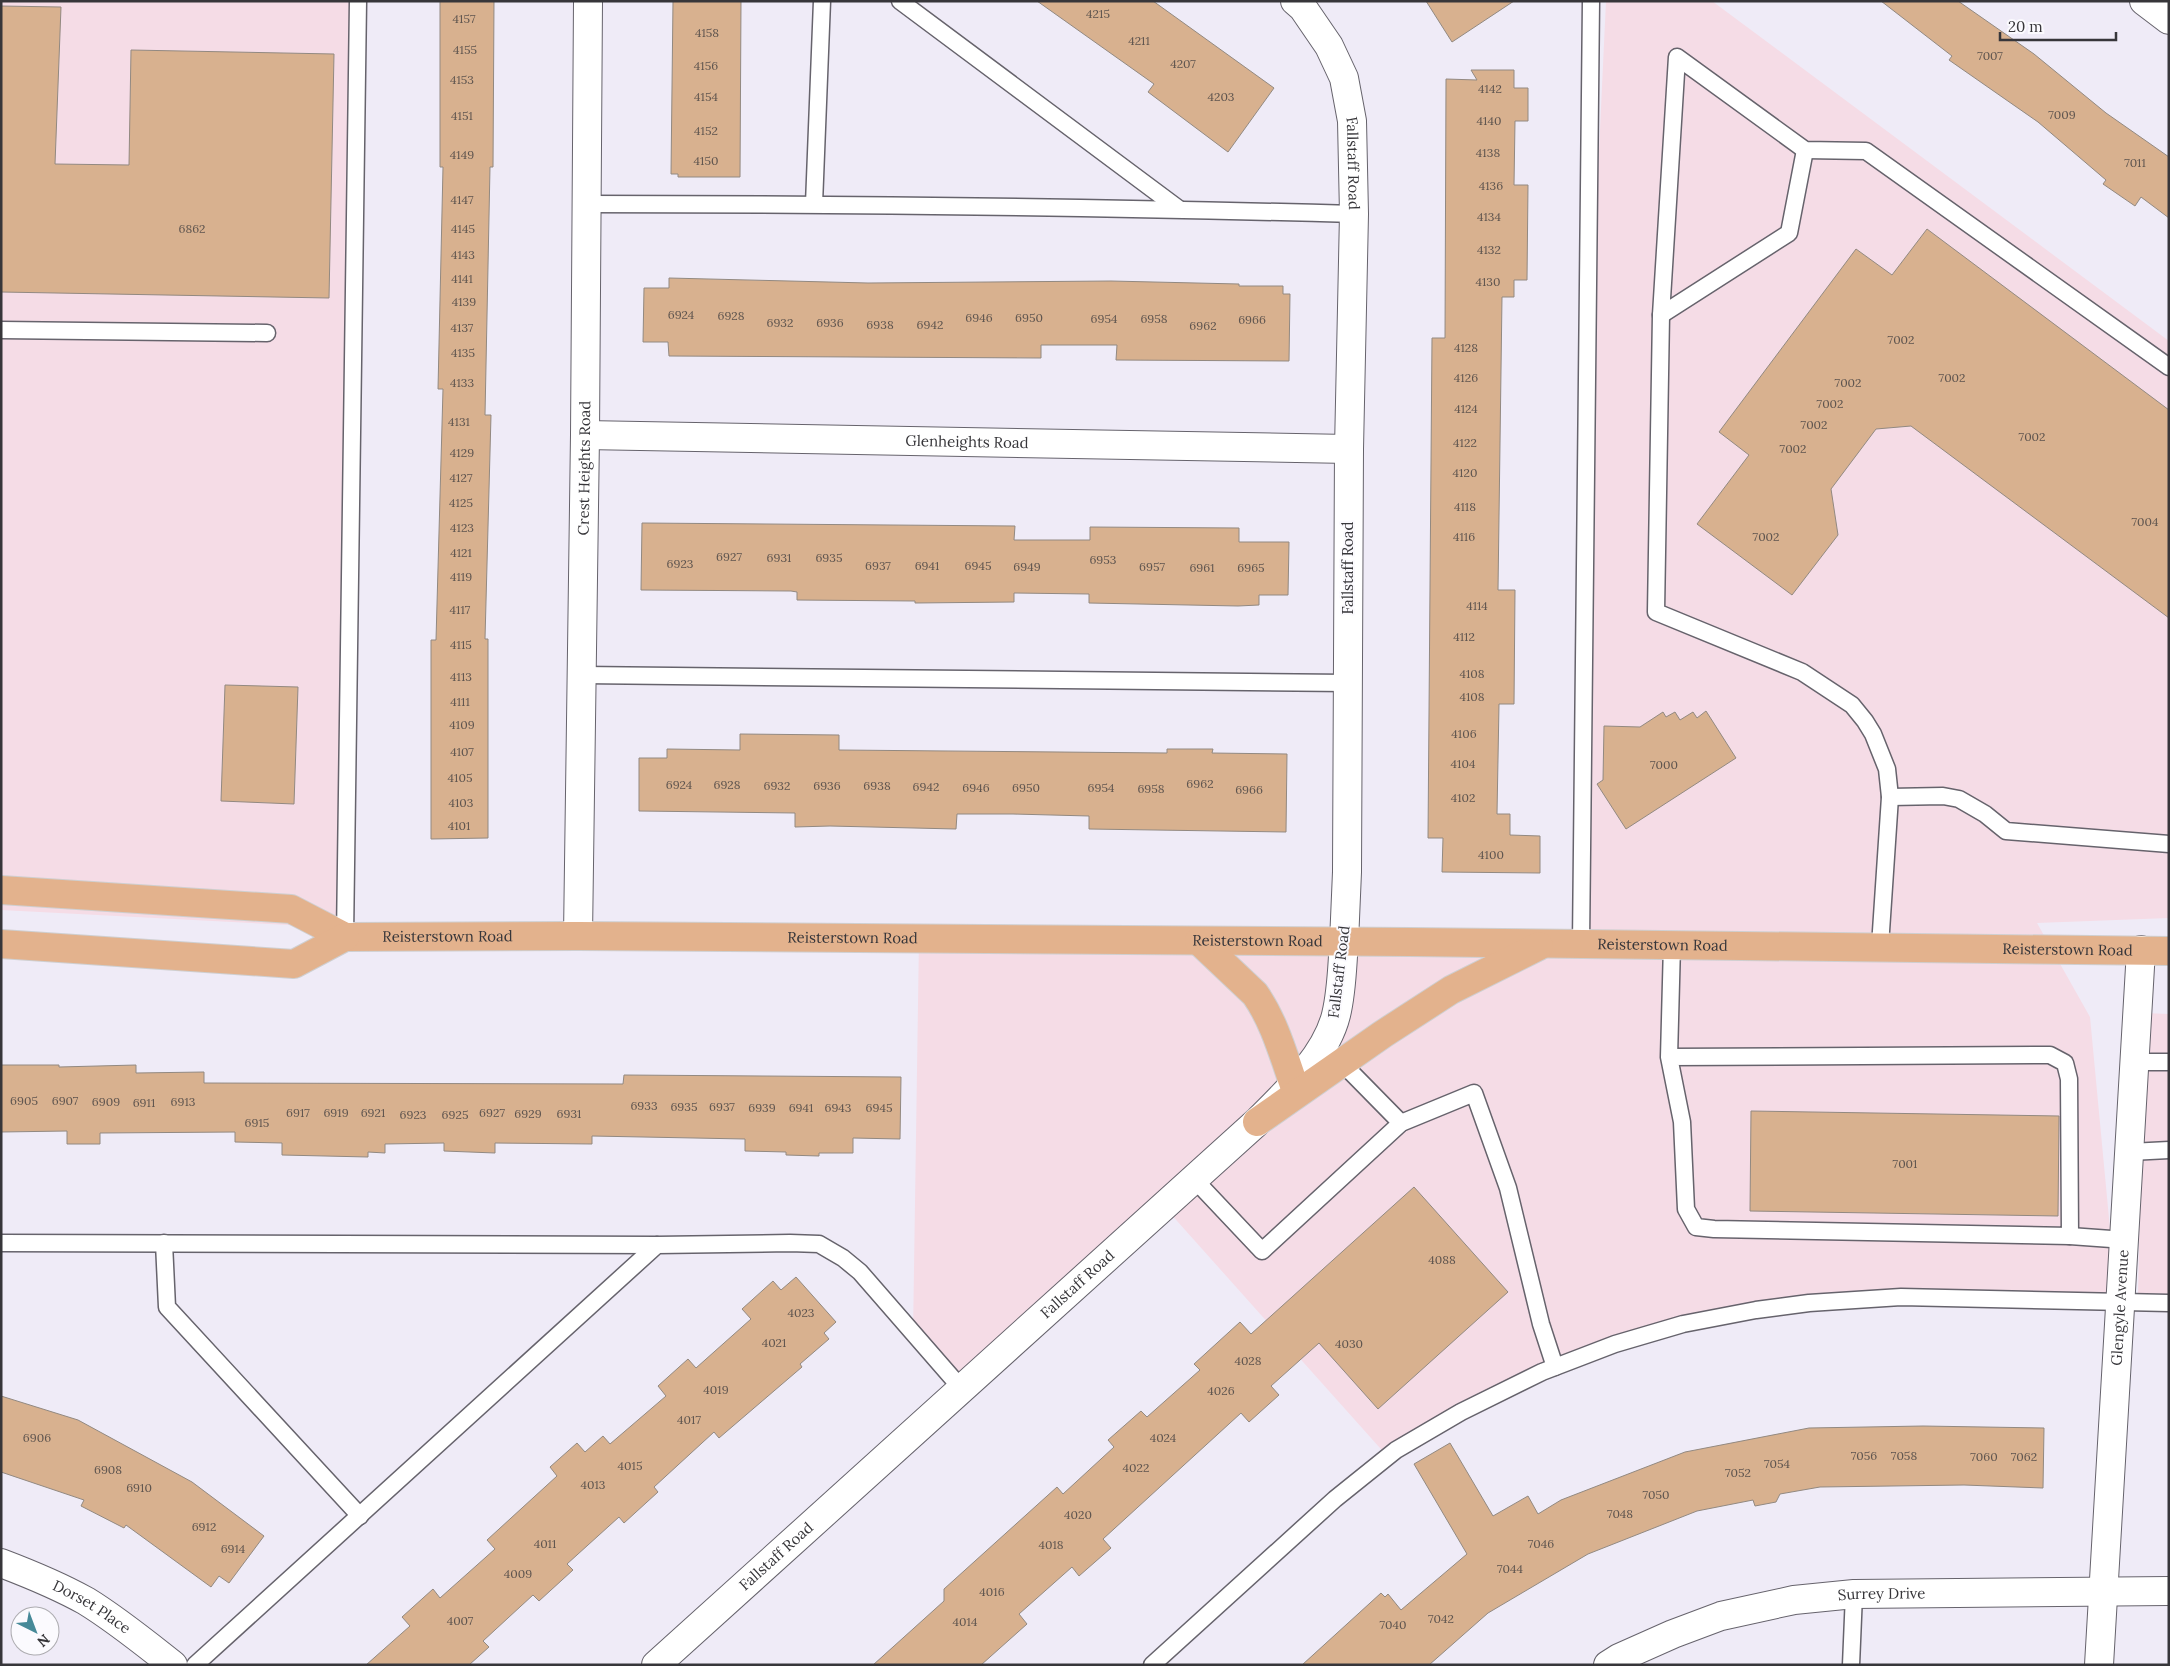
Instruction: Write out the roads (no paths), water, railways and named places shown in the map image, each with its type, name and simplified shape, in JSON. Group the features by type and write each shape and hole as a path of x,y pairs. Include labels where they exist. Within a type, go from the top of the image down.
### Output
{"main road":[{"name":"Reisterstown Road","path":"1,890 291,909 345,937"},
{"name":"Reisterstown Road","path":"1,944 294,964 345,937 578,936 2169,950"},
{"path":"1199,941 1255,994 1262,1004 1272,1023 1294,1085"},
{"path":"1257,1122 1451,990 1545,944"}],"street":[{"name":"Crest Heights Road","path":"578,936 585,435 588,1"},
{"name":"Fallstaff Road","path":"656,1665 1257,1122 1294,1085 1330,1033 1338,1004 1344,942 1349,449 1354,214 1352,121 1344,78 1329,46 1303,8 1295,1"},
{"path":"2144,1 2169,20"},
{"name":"Glenheights Road","path":"585,435 1349,449"},
{"name":"Glengyle Avenue","path":"2099,1665 2142,950"},
{"name":"Dorset Place","path":"1,1563 85,1601 133,1633 173,1665"},
{"name":"Surrey Drive","path":"1608,1665 1619,1658 1673,1634 1721,1616 1794,1600 1854,1594 2169,1591"}],"lane":[{"path":"345,937 358,1"},
{"path":"814,204 822,1"},
{"path":"900,1 1180,209"},
{"path":"1581,944 1591,1"},
{"path":"1880,946 1890,797 1887,770 1874,734 1852,705 1802,672 1656,612 1661,315 1677,57 1805,150 1866,151 2169,366"},
{"path":"1661,315 1789,233 1805,150"},
{"path":"586,204 814,204 1180,209 1354,214"},
{"path":"1,330 267,332"},
{"path":"582,675 1348,683"},
{"path":"1890,797 1943,796 1959,799 1985,814 2006,831 2169,844"},
{"path":"1672,945 1669,1057 1682,1122 1686,1209 1696,1227 1714,1229 2070,1236 2125,1240"},
{"path":"1669,1057 2050,1055 2065,1063 2069,1079 2070,1236"},
{"path":"2135,1062 2169,1062"},
{"path":"1342,1063 1401,1123"},
{"path":"1194,1179 1262,1252 1401,1123 1474,1093 1508,1188 1541,1324 1556,1367"},
{"path":"2130,1152 2169,1150"},
{"path":"1,1243 819,1244 843,1258 860,1272 961,1388"},
{"path":"164,1243 166,1307 360,1516"},
{"path":"195,1665 657,1245"},
{"path":"1152,1665 1336,1499 1396,1450 1461,1412 1556,1367 1615,1344 1683,1324 1756,1310 1808,1303 1901,1297 2169,1303"},
{"path":"1851,1665 1854,1594"}]}
